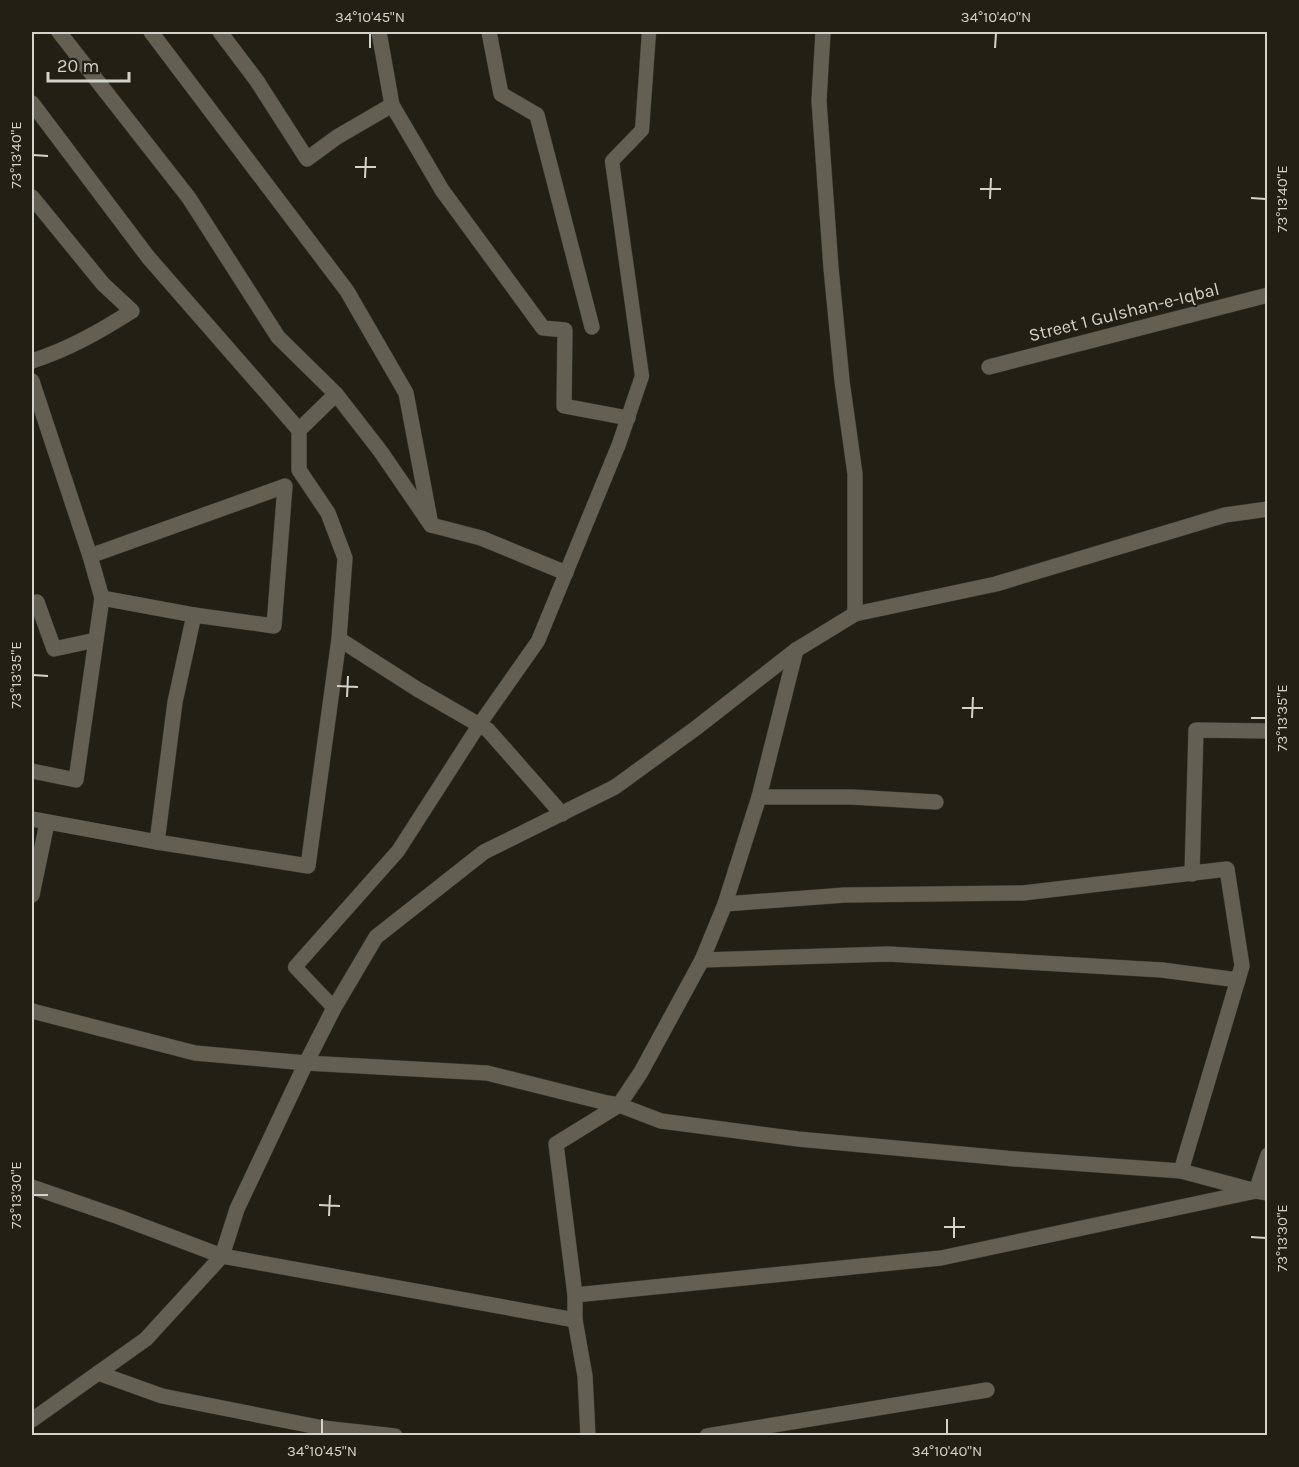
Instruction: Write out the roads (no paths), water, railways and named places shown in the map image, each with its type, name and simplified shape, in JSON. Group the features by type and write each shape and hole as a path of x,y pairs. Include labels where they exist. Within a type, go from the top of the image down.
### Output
{"street":[{"path":"59,32 189,198 278,337 336,394 381,452 432,525 481,538 566,573"},
{"path":"151,32 347,291 406,393 432,525"},
{"path":"220,32 257,81 307,159 337,137 392,105"},
{"path":"380,32 392,105 442,190 543,328 565,330 564,406 628,417"},
{"path":"489,32 501,94 537,115 592,327"},
{"path":"823,32 819,101 831,268 842,381 855,474 855,614"},
{"path":"32,103 148,257 299,430 299,470 328,513 345,558 339,639 308,866 32,819"},
{"path":"32,197 103,284 132,311 93,336 32,361"},
{"name":"Street 1 Gulshan-e-Iqbal","path":"989,367 1268,295"},
{"path":"32,381 102,598 76,780 32,771"},
{"path":"299,430 336,394"},
{"path":"90,556 285,486 274,626 194,615 102,598"},
{"path":"32,1420 146,1339 222,1256 237,1209 306,1063 334,1008 376,937 484,852 615,787 696,728 796,650 855,614 996,584 1225,515 1268,509"},
{"path":"32,604 37,602 54,649 96,640"},
{"path":"158,842 175,702 194,615"},
{"path":"339,639 417,689 488,730 562,814"},
{"path":"588,1436 585,1376 575,1320 575,1295 556,1144 619,1105 641,1072 702,960 725,904 759,797 796,650"},
{"path":"1192,873 1196,730 1268,731"},
{"path":"759,797 852,797 936,802"},
{"path":"32,895 47,823"},
{"path":"725,904 845,895 1023,893 1227,869 1242,966 1181,1171"},
{"path":"702,960 888,954 1161,970 1238,980"},
{"path":"32,1011 195,1053 306,1063 487,1073 619,1105 662,1121 798,1139 1015,1159 1181,1171 1262,1192"},
{"path":"1262,1192 1268,1155"},
{"path":"32,1187 222,1256 575,1320"},
{"path":"575,1295 941,1258 1262,1192"},
{"path":"98,1373 162,1396 321,1432 395,1436"},
{"path":"706,1436 987,1390"}],"lane":[{"path":"334,1008 295,967 398,851 479,725 538,641 619,444 642,376 612,161 642,130 649,32"}]}
